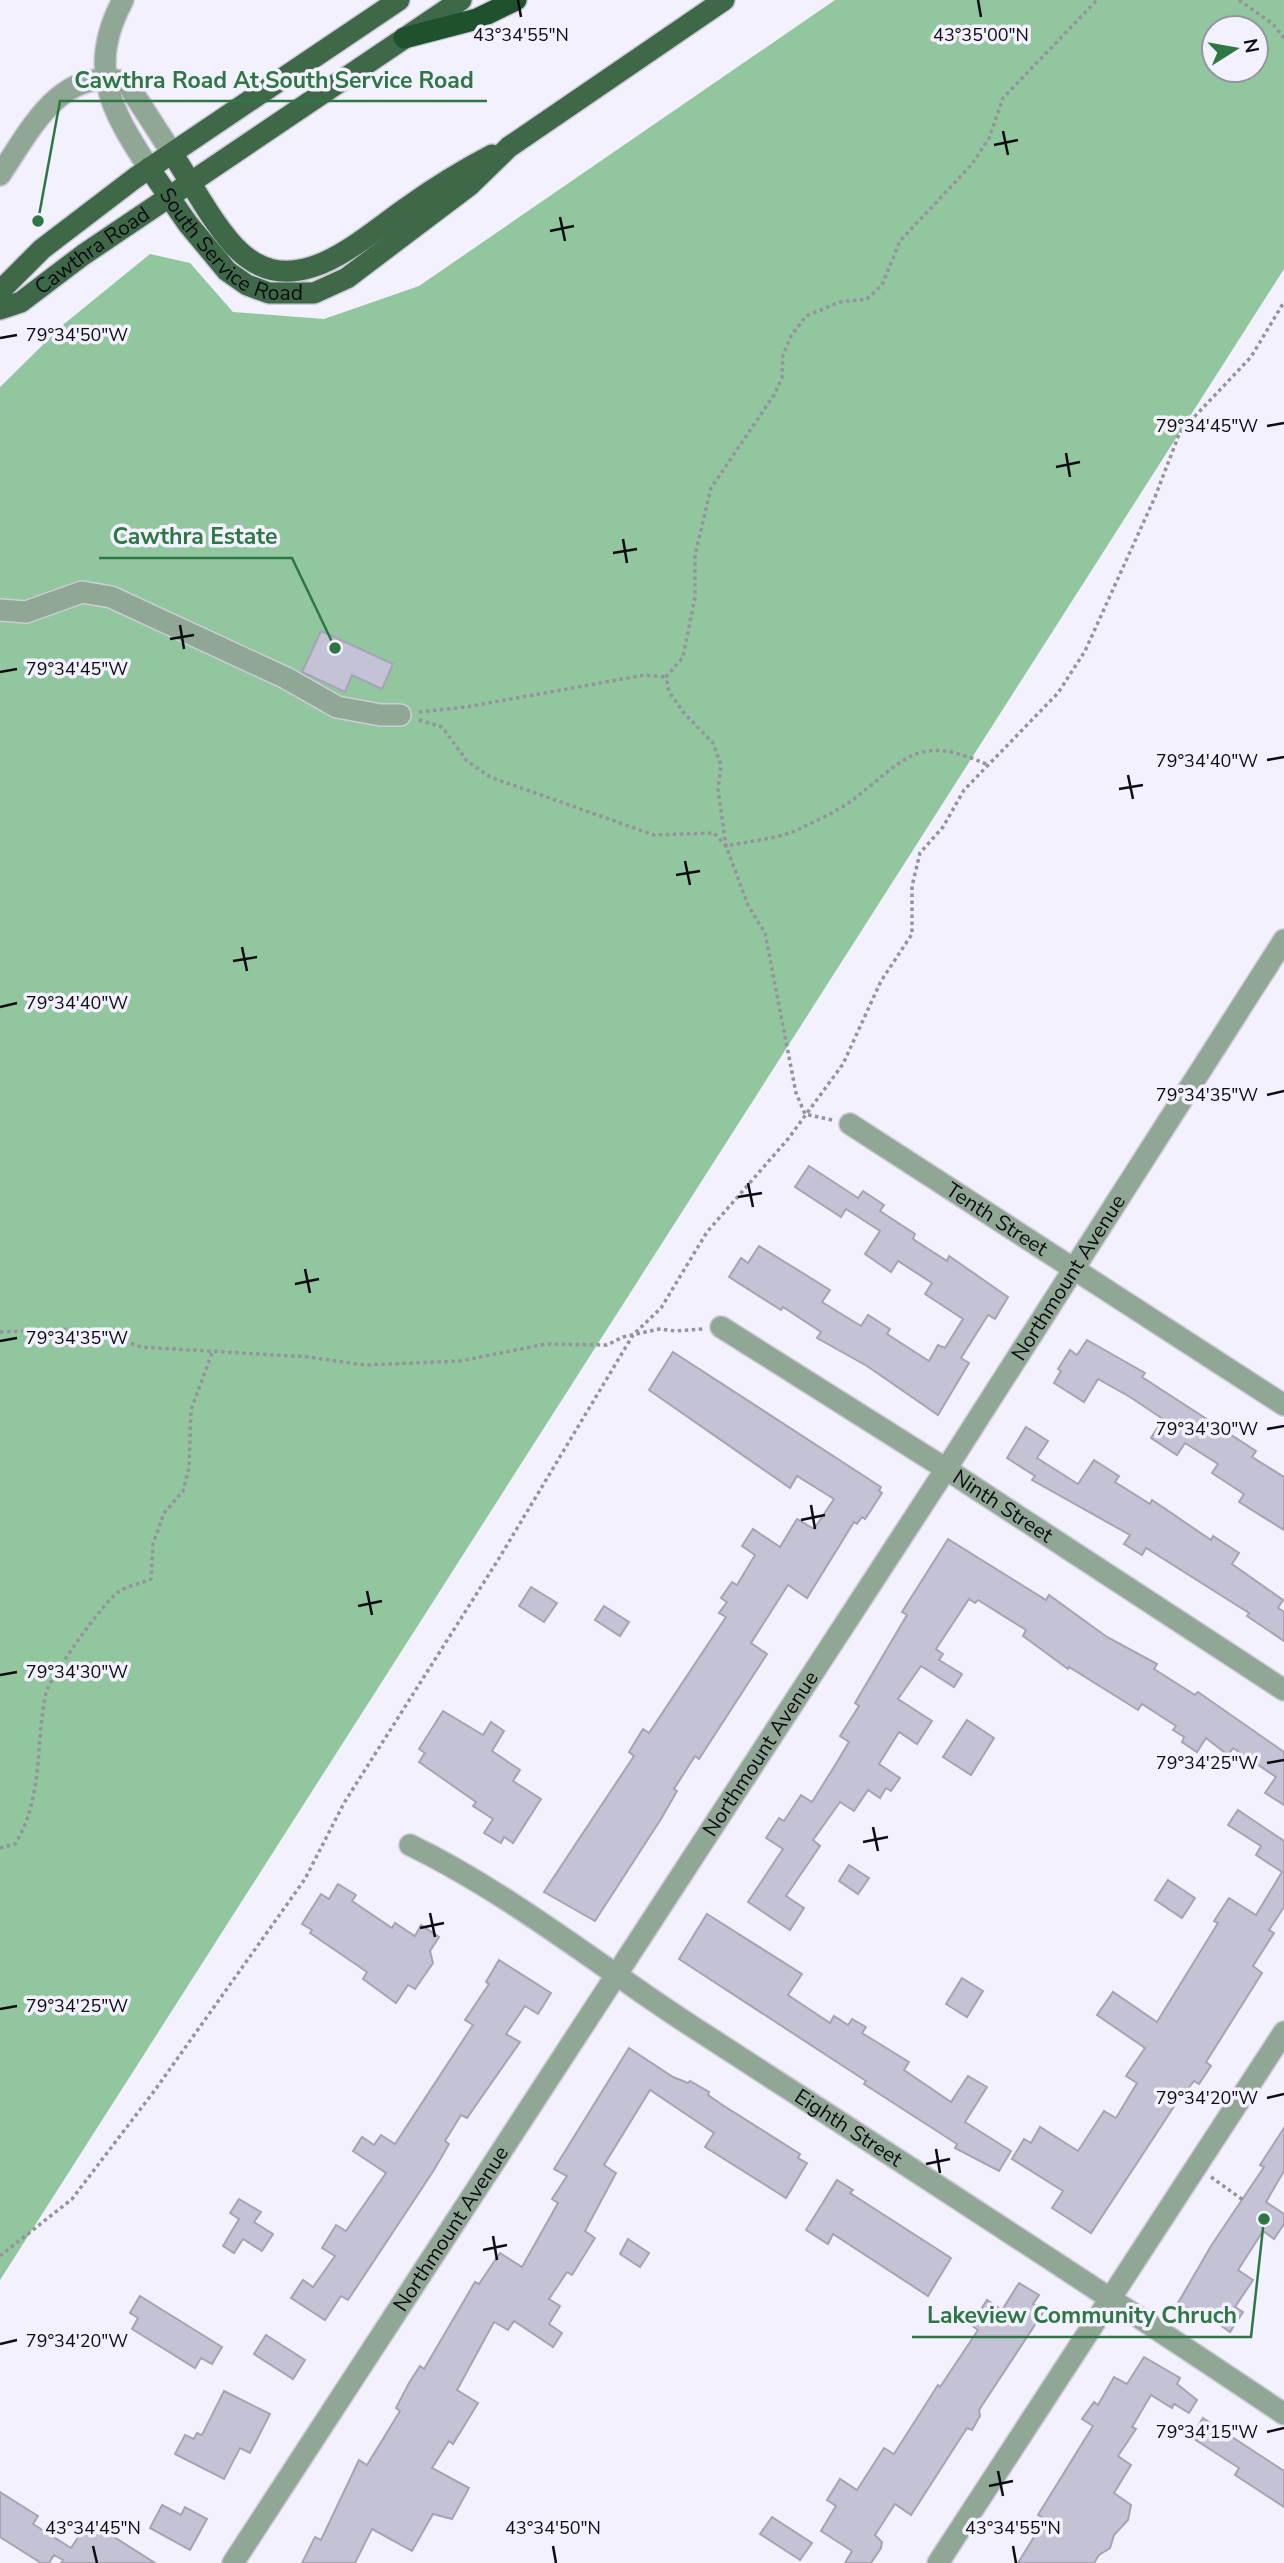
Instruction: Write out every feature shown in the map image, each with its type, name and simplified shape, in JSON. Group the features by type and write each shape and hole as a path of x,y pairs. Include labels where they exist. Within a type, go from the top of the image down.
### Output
{"highway":[{"path":"404,38 477,19 516,0"}],"main road":[{"name":"Cawthra Road","path":"0,291 42,249 149,168 399,0"},
{"name":"Cawthra Road","path":"0,309 21,302 170,197 461,0"},
{"name":"South Service Road","path":"172,153 235,246 253,262 288,272 307,269 335,258 456,173 509,147 724,0"},
{"name":"South Service Road","path":"149,168 215,259 247,285 270,293 314,293 347,278 470,185 509,147"}],"street":[{"name":"South Service Road","path":"123,0 106,37 104,58 107,93 149,168"},
{"name":"South Service Road","path":"107,77 126,82 172,153"},
{"path":"0,175 41,114 62,93 79,84 107,77"},
{"path":"0,610 26,612 82,592 111,597 286,678 337,707 381,715 400,715"},
{"name":"Northmount Avenue","path":"233,2563 613,1976 946,1469 1284,940"},
{"name":"Tenth Street","path":"850,1124 1284,1405"},
{"name":"Ninth Street","path":"721,1327 946,1469 1284,1690"},
{"name":"Eighth Street","path":"410,1844 450,1864 613,1976 1110,2297 1284,2414"},
{"path":"938,2563 1284,2032"}],"path":[{"path":"666,677 683,657 695,597 695,555 711,488 774,395 782,379 783,355 791,336 806,316 841,302 867,299 882,285 900,241 978,155 996,123 1003,98 1097,0"},
{"path":"1239,0 1273,24 1284,38"},
{"path":"0,2256 72,2199 155,2090 305,1879 344,1803 498,1560 633,1335 661,1308 707,1232 788,1139 843,1064 881,981 912,934 912,886 920,853 943,827 964,790 1058,693 1085,651 1155,497 1180,432 1251,357 1284,302"},
{"path":"400,715 466,707 645,675 666,677"},
{"path":"666,677 669,692 684,713 713,743 721,765 718,789 726,846 748,905 765,933 796,1093 805,1114"},
{"path":"400,715 442,727 467,761 490,778 654,835 714,833 726,846"},
{"path":"726,846 796,831 850,802 893,765 914,754 938,749 957,751 989,766"},
{"path":"805,1114 850,1124"},
{"path":"0,1332 70,1329 101,1333 141,1347 309,1357 365,1365 460,1361 546,1344 607,1346 633,1335 659,1329 676,1331 721,1327"},
{"path":"0,1848 15,1844 23,1831 43,1739 47,1691 97,1612 118,1591 151,1579 153,1544 164,1513 183,1491 189,1468 191,1410 213,1352"},
{"path":"1231,2191 1243,2200"}],"green space":[{"path":"835,0 1284,0 1284,269 0,2280 0,387 64,324 150,254 190,263 233,312 324,319 419,286"}],"building":[{"path":"321,631 393,664 382,689 352,675 345,692 302,672"},
{"path":"809,1166 858,1198 863,1191 884,1205 880,1211 915,1234 913,1239 947,1261 949,1256 1008,1297 995,1319 988,1315 961,1358 969,1363 938,1415 867,1366 817,1338 821,1332 729,1277 741,1258 748,1263 759,1246 830,1290 822,1302 861,1326 868,1315 890,1329 887,1334 929,1361 938,1345 945,1348 963,1319 925,1294 932,1283 898,1261 891,1272 865,1254 880,1231 846,1209 841,1217 795,1187"},
{"path":"1087,1340 1145,1373 1142,1377 1256,1451 1252,1457 1284,1477 1284,1530 1239,1502 1244,1494 1212,1473 1218,1464 1185,1443 1177,1455 1151,1438 1163,1419 1130,1397 1098,1379 1084,1402 1054,1383 1061,1371 1058,1369 1070,1350 1077,1355"},
{"path":"673,1352 881,1487 879,1491 882,1493 865,1519 862,1517 857,1524 854,1522 807,1598 788,1585 751,1643 767,1654 699,1759 695,1756 674,1789 677,1791 661,1819 595,1921 544,1892 634,1756 629,1752 643,1729 649,1733 726,1617 719,1613 727,1602 721,1598 732,1582 737,1585 755,1555 742,1546 753,1529 780,1547 797,1519 814,1529 834,1499 797,1476 790,1488 649,1390"},
{"path":"1026,1427 1048,1441 1037,1458 1078,1484 1094,1460 1119,1476 1115,1482 1150,1504 1152,1500 1211,1540 1213,1536 1239,1553 1232,1564 1283,1600 1278,1608 1284,1612 1284,1641 1247,1616 1249,1613 1146,1548 1142,1555 1124,1544 1130,1535 1032,1480 1035,1476 1007,1458"},
{"path":"948,1539 1046,1600 1049,1595 1107,1637 1157,1664 1154,1669 1195,1695 1198,1692 1284,1752 1284,1805 1265,1793 1276,1777 1233,1748 1228,1755 1206,1738 1197,1752 1182,1742 1184,1737 1173,1730 1176,1726 1142,1704 1138,1710 1069,1667 1068,1669 1023,1636 1026,1630 978,1600 975,1603 969,1599 936,1649 943,1654 939,1660 962,1674 954,1687 921,1666 898,1699 932,1721 917,1744 899,1732 879,1764 900,1778 891,1791 886,1788 880,1798 868,1790 854,1811 840,1802 813,1840 820,1846 786,1896 804,1908 790,1930 748,1902 783,1849 766,1838 779,1818 784,1821 801,1795 812,1802 834,1767 849,1742 840,1736 859,1706 855,1703 907,1615 902,1612"},
{"path":"531,1587 557,1603 544,1622 519,1606"},
{"path":"604,1606 629,1622 620,1636 595,1620"},
{"path":"443,1711 483,1735 491,1722 504,1731 492,1751 520,1770 513,1781 541,1799 513,1843 504,1837 501,1843 484,1833 493,1819 473,1806 476,1802 419,1762 425,1753 419,1749"},
{"path":"967,1720 994,1738 971,1775 943,1757"},
{"path":"1238,1810 1284,1841 1284,1907 1269,1930 1274,1933 1253,1966 1262,1973 1206,2062 1211,2066 1199,2084 1194,2081 1173,2108 1091,2233 1052,2208 1063,2191 1012,2159 1024,2139 1031,2143 1040,2127 1078,2151 1104,2111 1116,2118 1137,2083 1126,2076 1145,2048 1097,2015 1113,1992 1157,2022 1218,1923 1214,1921 1229,1898 1256,1915 1282,1872 1256,1855 1261,1846 1228,1825"},
{"path":"849,1865 869,1878 858,1894 839,1881"},
{"path":"1168,1880 1195,1898 1182,1918 1155,1900"},
{"path":"338,1884 356,1895 352,1901 392,1928 395,1923 415,1936 421,1925 439,1937 430,1951 433,1963 415,1989 408,1985 396,2003 363,1979 367,1972 310,1933 312,1930 302,1924 321,1894 329,1899"},
{"path":"707,1914 802,1974 788,1995 830,2023 834,2016 848,2025 852,2019 866,2027 862,2033 909,2062 904,2070 951,2102 968,2076 987,2087 965,2122 1011,2151 999,2171 955,2148 957,2144 864,2084 866,2081 679,1959"},
{"path":"499,1960 551,1993 538,2014 525,2006 506,2034 520,2042 467,2118 461,2115 445,2141 449,2144 434,2170 348,2300 341,2296 325,2320 291,2298 303,2280 313,2287 335,2256 322,2248 336,2225 346,2231 386,2173 353,2151 362,2137 374,2145 381,2135 395,2144 473,2025 465,2020 489,1984 486,1982"},
{"path":"962,1978 983,1991 967,2017 946,2004"},
{"path":"629,2048 673,2077 688,2083 690,2081 709,2092 708,2095 724,2106 800,2154 798,2158 807,2163 786,2198 705,2147 714,2133 650,2090 604,2165 616,2173 585,2231 595,2238 572,2275 567,2272 549,2299 560,2306 549,2324 562,2333 553,2347 514,2321 508,2330 494,2322 457,2390 478,2403 453,2444 449,2441 432,2468 469,2488 452,2519 433,2514 412,2551 372,2529 355,2563 302,2563 315,2537 321,2540 359,2460 367,2465 400,2411 396,2408 409,2383 420,2366 424,2369 475,2282 479,2284 500,2253 522,2267 558,2203 552,2199 567,2176 554,2169"},
{"path":"1284,2128 1284,2171 1266,2202 1284,2214 1284,2224 1274,2239 1263,2231 1238,2270 1253,2280 1235,2307 1243,2312 1230,2332 1206,2315 1204,2319 1178,2303 1211,2246 1264,2167 1260,2165"},
{"path":"837,2180 853,2190 850,2193 951,2258 928,2296 833,2234 828,2244 806,2230"},
{"path":"239,2199 261,2212 254,2222 273,2234 262,2251 243,2239 234,2253 223,2246 239,2219 230,2213"},
{"path":"628,2239 649,2253 640,2267 620,2254"},
{"path":"1019,2283 1039,2295 1033,2304 1044,2311 979,2410 980,2416 972,2430 967,2428 911,2515 895,2504 875,2535 882,2542 871,2563 845,2563 852,2551 821,2531 836,2506 827,2500 840,2479 857,2490 884,2448 894,2454 938,2385 940,2387 978,2330 971,2325 987,2300 1002,2310"},
{"path":"140,2296 222,2347 212,2364 201,2358 195,2368 132,2329 138,2318 130,2313"},
{"path":"266,2335 305,2360 293,2379 254,2354"},
{"path":"1144,2357 1180,2378 1177,2384 1197,2400 1189,2413 1174,2404 1172,2408 1151,2395 1132,2427 1136,2429 1118,2456 1131,2465 1114,2493 1131,2505 1128,2520 1114,2535 1110,2548 1099,2555 1094,2563 1018,2563 1045,2519 1038,2515 1093,2426 1082,2419 1094,2402 1098,2405 1114,2377 1127,2384"},
{"path":"224,2391 270,2414 250,2453 240,2448 224,2479 175,2454 185,2435 194,2439 197,2433 202,2435"},
{"path":"1203,2418 1284,2471 1284,2507 1235,2475 1239,2468 1191,2437"},
{"path":"0,2492 38,2516 33,2524 71,2548 89,2521 155,2563 61,2563 63,2560 54,2555 49,2563 41,2563 0,2537"},
{"path":"162,2505 181,2515 185,2507 207,2519 190,2550 150,2528"},
{"path":"772,2517 812,2543 800,2560 760,2534"}],"place":[{"name":"Cawthra Road At South Service Road","path":"38,221"},
{"name":"Cawthra Estate","path":"335,648"},
{"name":"Lakeview Community Chruch","path":"1264,2219"}]}
